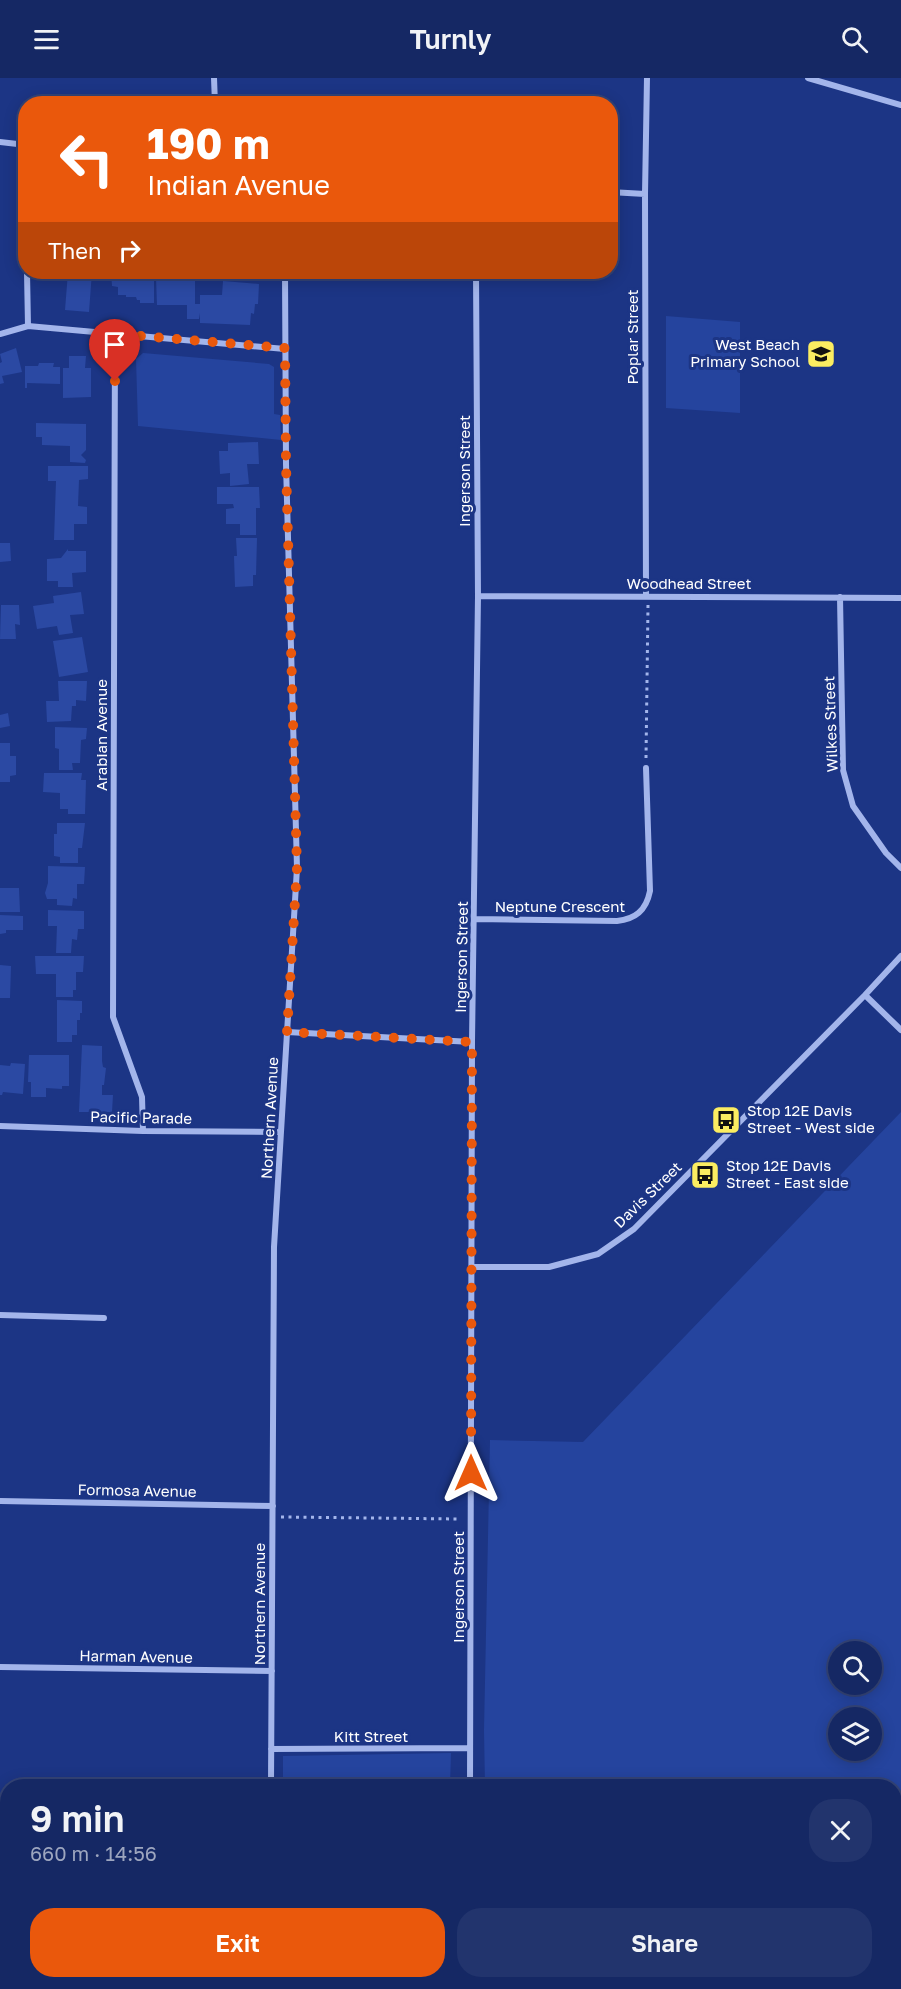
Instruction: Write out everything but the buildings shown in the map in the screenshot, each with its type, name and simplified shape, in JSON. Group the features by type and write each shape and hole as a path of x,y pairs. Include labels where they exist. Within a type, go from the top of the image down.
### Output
{"street":[{"path":"214,78 214,96"},
{"name":"Poplar Street","path":"646,596 647,78"},
{"path":"808,78 901,105"},
{"path":"0,142 18,144"},
{"path":"618,192 645,194"},
{"path":"27,279 28,326"},
{"name":"Northern Avenue","path":"271,1779 274,1247 297,868 286,464 285,279"},
{"name":"Ingerson Street","path":"470,1779 472,1042 478,596 476,279"},
{"path":"0,334 28,326 285,348"},
{"name":"Arabian Avenue","path":"116,334 114,1017 142,1097 143,1131"},
{"name":"Woodhead Street","path":"478,596 901,598"},
{"name":"Wilkes Street","path":"840,597 843,770 853,806 886,853 901,868"},
{"name":"Neptune Crescent","path":"475,919 617,921 635,917 645,906 650,891 646,768"},
{"name":"Davis Street","path":"472,1268 549,1267 598,1254 634,1229 901,956"},
{"path":"865,995 901,1030"},
{"path":"287,1032 472,1042"},
{"name":"Pacific Parade","path":"0,1126 143,1131 281,1132"},
{"path":"0,1315 104,1318"},
{"name":"Formosa Avenue","path":"0,1501 273,1506"},
{"name":"Harman Avenue","path":"0,1667 272,1671"},
{"name":"Kitt Street","path":"271,1749 470,1748"}],"path":[{"path":"646,596 648,608 646,768"},
{"path":"273,1517 471,1519"}],"shaded area":[{"path":"666,316 740,322 740,413 666,408"},
{"path":"143,353 269,364 274,367 274,414 280,415 281,440 138,426 136,359"},
{"path":"901,1112 901,1779 485,1779 490,1440 583,1442"},
{"path":"451,1753 450,1779 283,1779 283,1756"}],"place":[{"name":"West Beach Primary School","path":"821,354"},
{"name":"Stop 12E Davis Street - West side","path":"726,1120"},
{"name":"Stop 12E Davis Street - East side","path":"705,1175"}],"route":[{"path":"115,381 116,334 285,348 297,868 287,1032 472,1042 471,1473"}]}
